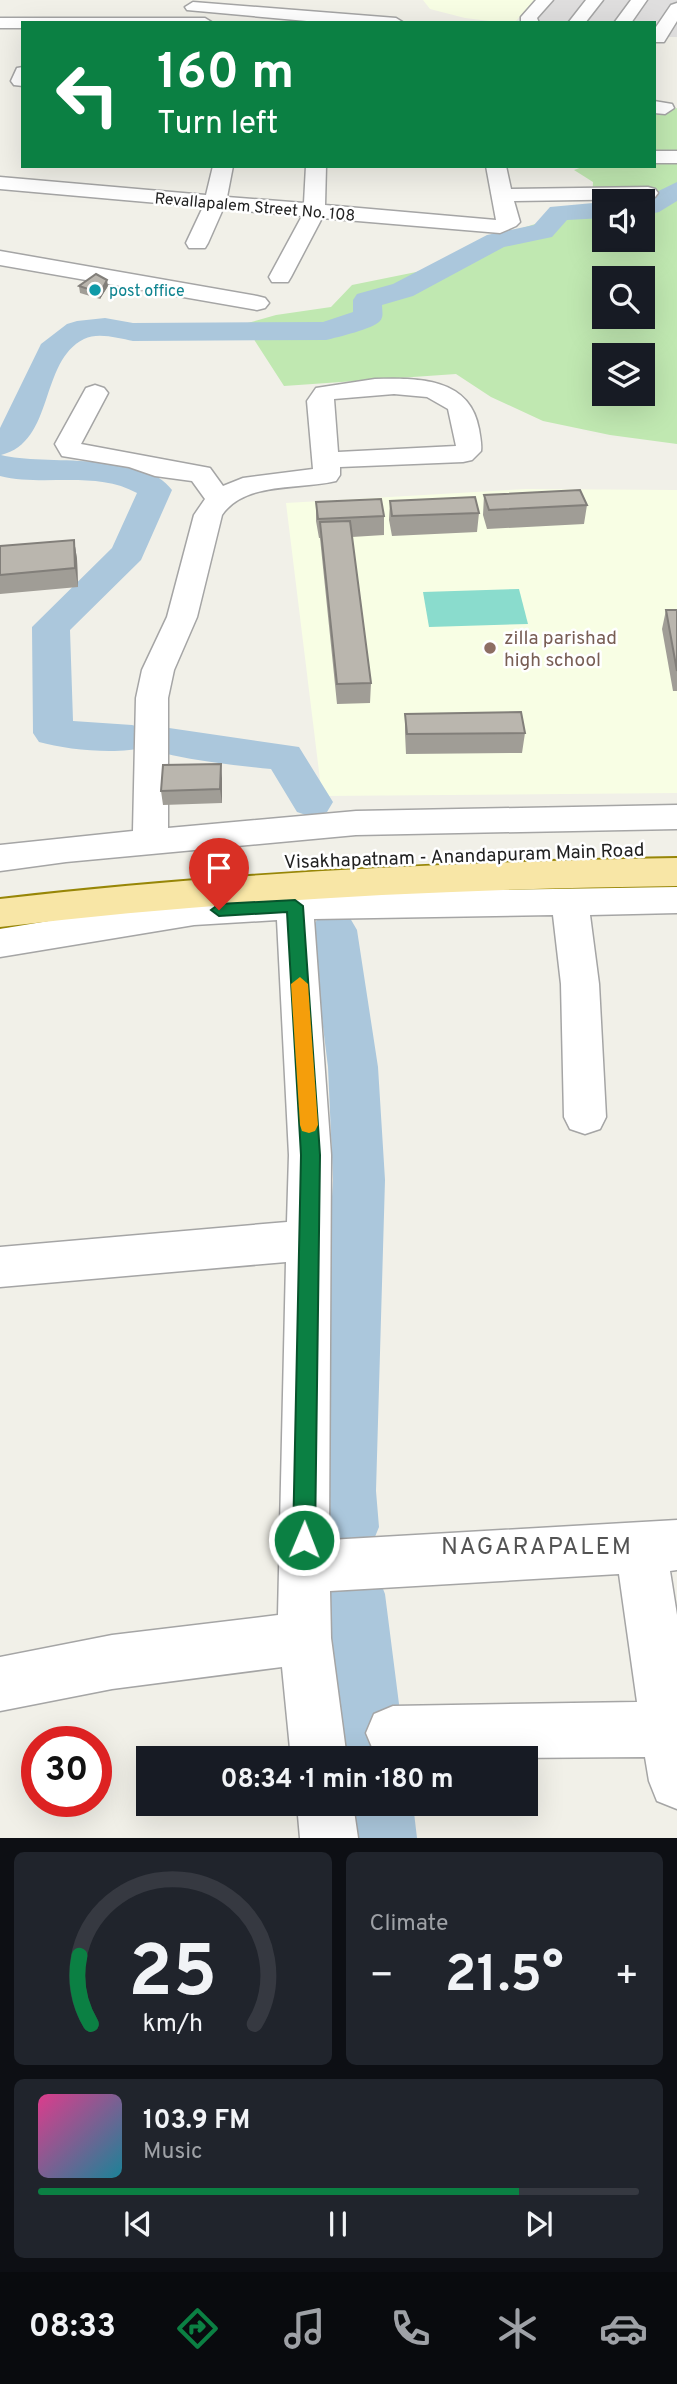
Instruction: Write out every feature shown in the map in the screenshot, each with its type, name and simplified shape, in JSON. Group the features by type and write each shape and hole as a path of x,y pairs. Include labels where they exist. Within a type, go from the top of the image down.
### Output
{"main road":[{"name":"Visakhapatnam - Anandapuram Main Road","path":"0,888 222,864 570,875 677,848"},
{"name":"Visakhapatnam - Anandapuram Main Road","path":"0,913 229,889 677,872"}],"street":[{"path":"49,21 191,10 346,20 364,0"},
{"path":"528,21 545,0"},
{"path":"578,21 595,0"},
{"path":"623,21 639,0"},
{"path":"667,0 677,1"},
{"path":"656,37 677,8"},
{"path":"0,23 21,22"},
{"path":"656,37 677,38"},
{"path":"656,157 677,157"},
{"path":"197,243 215,203 223,168"},
{"path":"280,277 314,211 316,168"},
{"path":"496,168 503,195 592,194"},
{"name":"Revallapalem Street No. 108","path":"0,183 37,181 130,195 492,227 506,226 509,222 503,195"},
{"path":"0,258 257,303"},
{"path":"150,842 152,698 158,670 182,617 208,515 219,499 243,485 320,478 327,475 320,401 325,393 415,386 450,398 461,408 469,446 468,452 463,454 327,460"},
{"path":"95,393 68,444 71,450 135,460 155,468 201,474 219,499"},
{"path":"0,858 356,823 677,817"},
{"path":"0,943 194,911 295,906 570,875 677,900"},
{"path":"570,875 580,984 585,1117"},
{"path":"295,906 310,1155 303,1567 305,1639 317,1746"},
{"path":"0,1267 309,1240"},
{"path":"303,1567 658,1545 677,1781"},
{"path":"0,1684 112,1662 305,1639"},
{"path":"393,1733 673,1729"},
{"path":"326,1816 329,1838"}],"shaded area":[{"path":"423,0 535,0 516,21 465,18 430,9"},
{"path":"546,0 677,0 677,37 656,37 656,21 527,21"},
{"name":"zilla parishad high school","path":"526,489 677,490 677,793 322,796 286,503"},
{"path":"519,589 528,624 429,627 423,592"}],"green space":[{"path":"677,108 677,444 610,435 543,421 491,397 456,374 284,386 244,324 276,315 331,307 352,285 431,269 456,254 513,231 592,206 592,252 655,252 655,189 593,189 593,182 574,170 656,168 656,115"}],"building":[{"path":"96,274 107,280 100,293 79,286"},
{"path":"580,490 587,505 489,510 484,495"},
{"path":"475,497 479,513 392,516 390,501"},
{"path":"381,499 384,516 318,519 316,502"},
{"path":"350,521 371,683 337,684 320,522"},
{"path":"74,540 75,568 0,575 0,546"},
{"path":"666,610 677,610 677,671"},
{"path":"521,712 525,733 407,734 405,714"},
{"path":"221,764 220,789 161,791 163,765"}],"waterway":[{"path":"655,204 677,190"},
{"path":"0,446 18,429 52,350 77,330 105,327 133,332 326,331 368,317 367,300 403,290 496,241 543,231 559,213 592,211"},
{"path":"0,465 20,470 54,469 107,473 134,479 155,490 128,552 51,627 53,733 132,738"},
{"path":"169,741 207,749 284,757 312,802"},
{"path":"334,930 353,1067 359,1180 345,1491 348,1527"},
{"path":"353,1594 371,1746"},
{"path":"379,1816 382,1838"}],"slow traffic":[{"path":"300,984 309,1125"}],"place":[{"name":"post office","path":"95,290"},
{"name":"zilla parishad high school","path":"490,648"}],"district":[{"name":"NAGARAPALEM","path":"537,1546"}],"route":[{"path":"219,910 295,906 310,1155 304,1540"}]}
